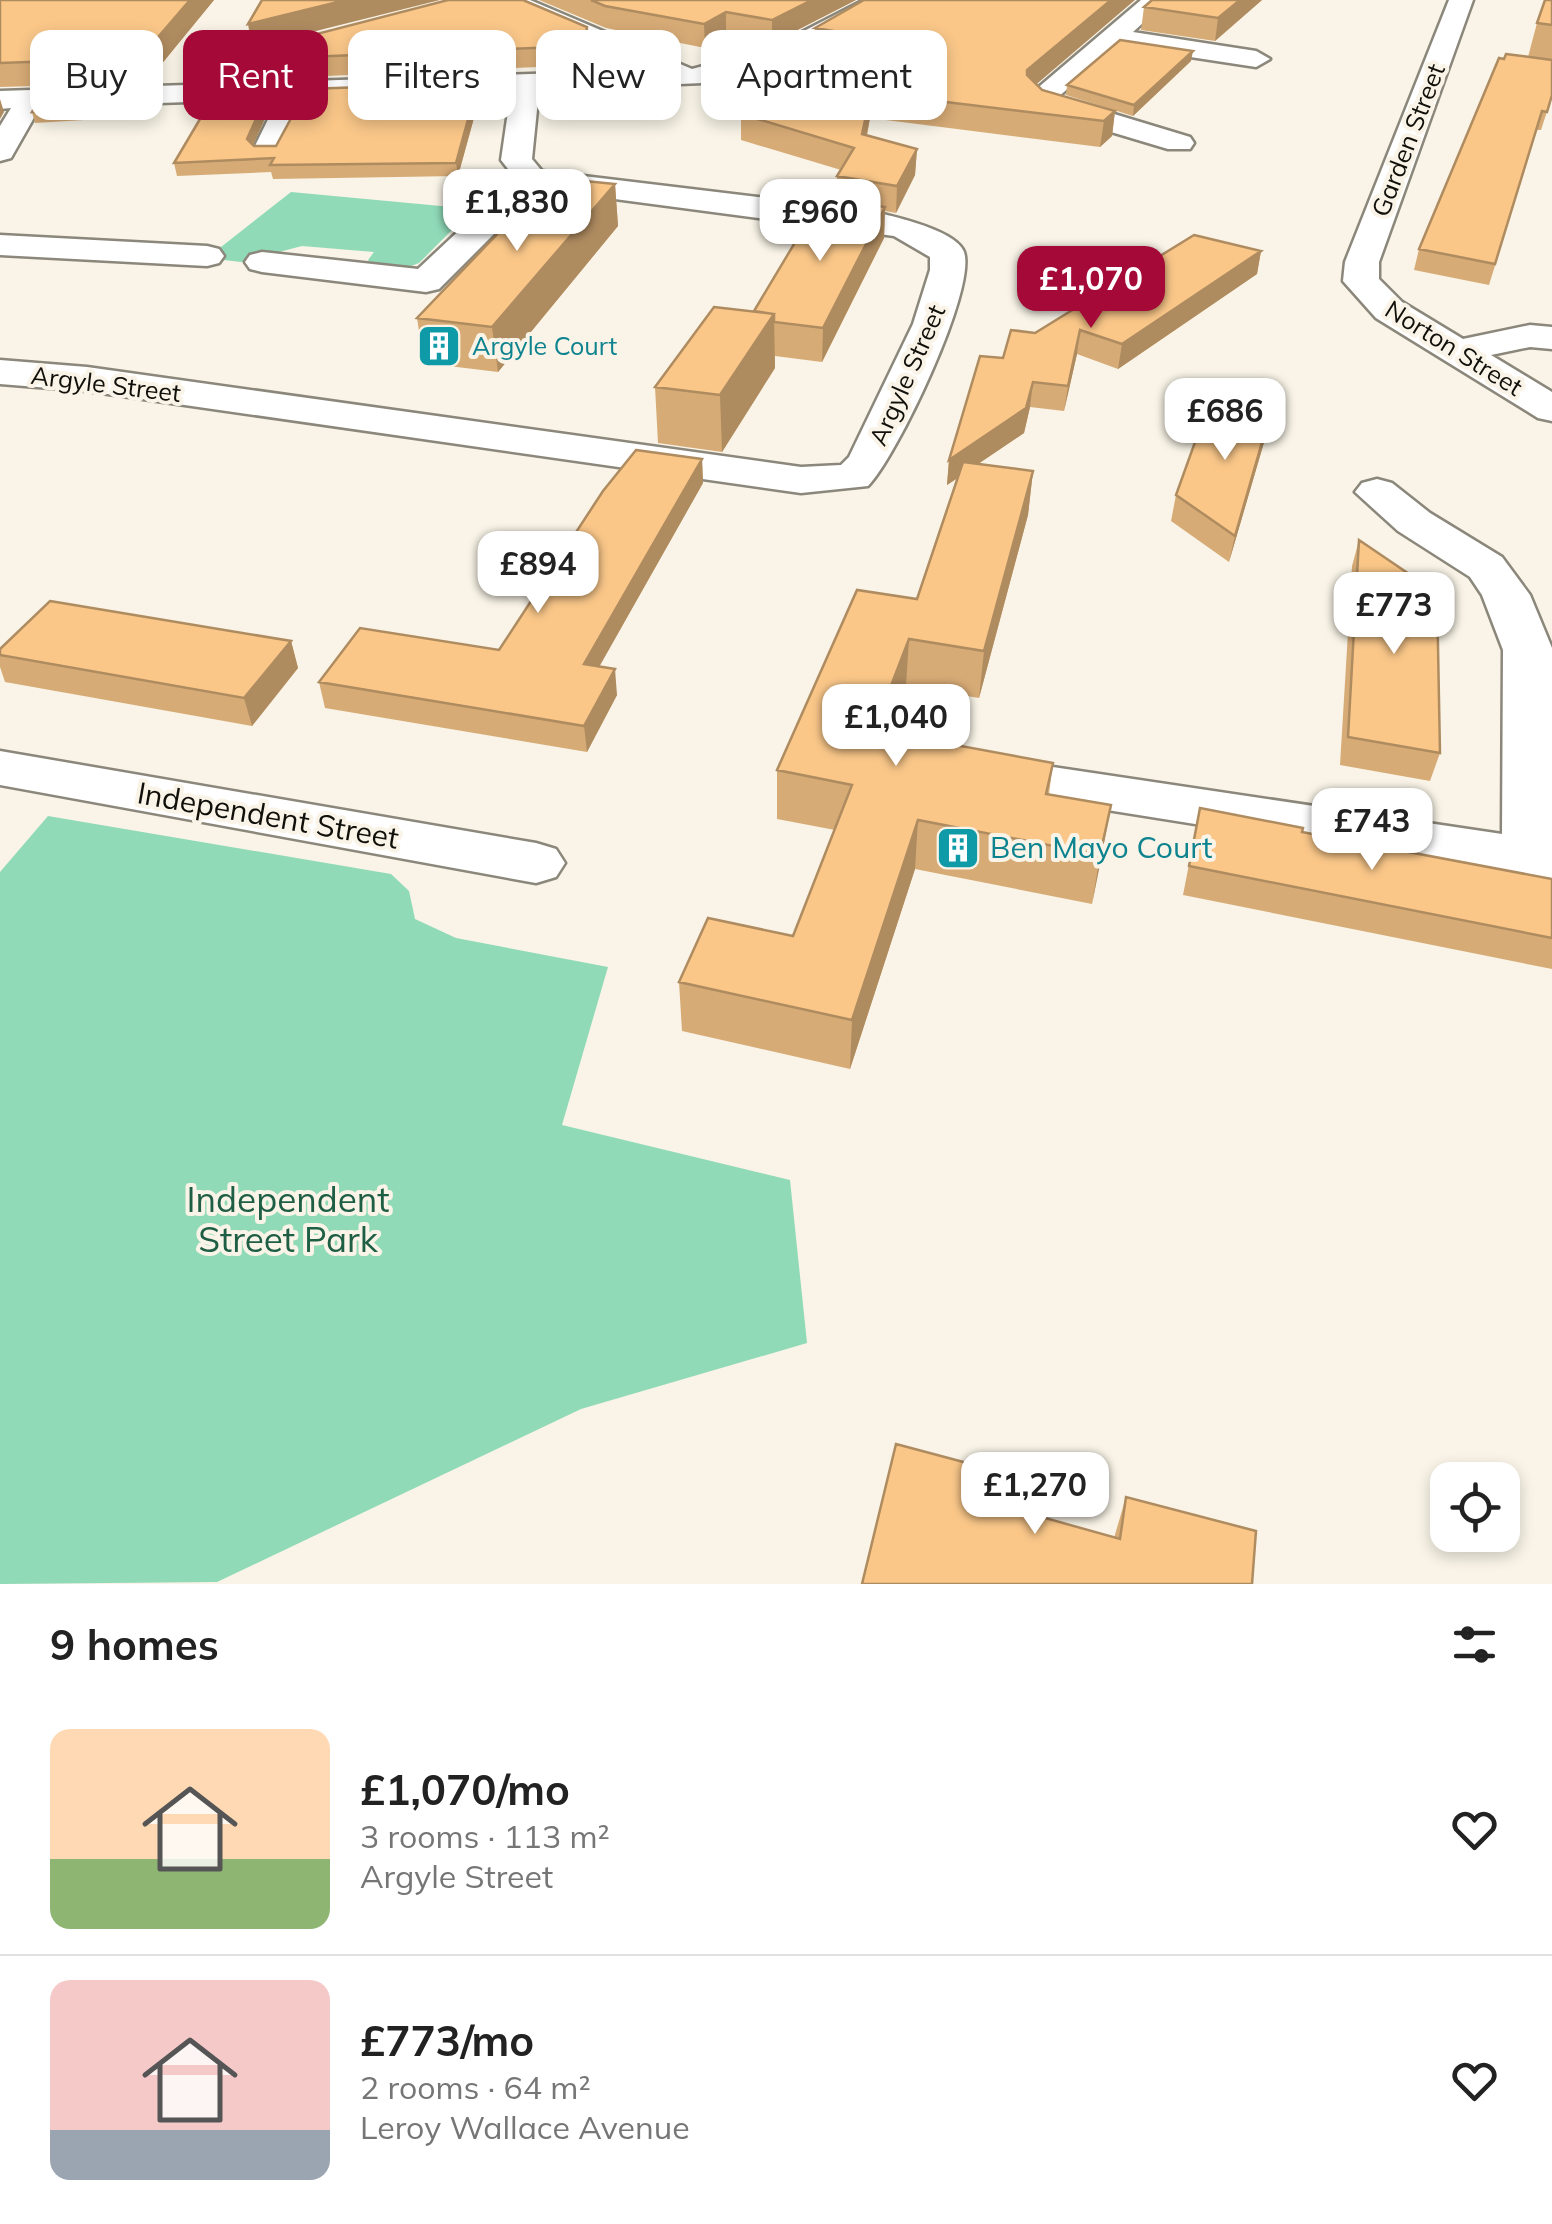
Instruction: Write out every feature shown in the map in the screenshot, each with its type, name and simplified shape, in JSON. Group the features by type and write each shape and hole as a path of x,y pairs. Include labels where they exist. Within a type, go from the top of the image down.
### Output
{"street":[{"path":"328,87 693,77 781,54 882,0"},
{"path":"1156,0 1041,96 1051,105 1181,140"},
{"name":"Garden Street","path":"1361,281 1366,249 1461,0"},
{"path":"527,2 693,77"},
{"path":"1112,37 1254,66 1272,36"},
{"path":"173,92 183,83"},
{"path":"262,262 334,262 426,281 532,179 516,160 526,84"},
{"path":"163,92 183,92"},
{"path":"0,100 30,98"},
{"path":"0,152 30,100"},
{"path":"268,150 283,120"},
{"name":"Argyle Street","path":"0,372 88,379 801,480 853,477 867,463 948,281 951,264 947,252 905,230 866,220 532,179"},
{"path":"0,246 207,256"},
{"name":"Norton Street","path":"1361,281 1389,310 1552,409"},
{"path":"1458,351 1530,336 1552,338"},
{"path":"1026,781 1135,780 1541,859 1528,650 1506,595 1486,568 1389,515"},
{"name":"Independent Street","path":"0,768 536,864"}],"green space":[{"path":"291,192 473,209 419,263 406,268 371,265 368,260 374,252 302,246 241,262 207,258"},
{"name":"Independent Street Park","path":"48,816 391,874 409,891 415,919 456,938 608,967 562,1125 790,1180 807,1343 581,1409 217,1582 0,1584 0,872"}],"building":[{"path":"0,0 190,0 163,31 30,30 30,62 0,63"},
{"path":"262,0 346,0 248,24"},
{"path":"448,0 523,0 587,27 536,30 536,48 516,49 516,30 348,30 348,55 328,56 328,31"},
{"path":"591,0 812,0 772,20 726,12 704,24"},
{"path":"864,0 1111,0 1027,70 1027,75 1042,90 1115,111 1104,121 947,102 947,30 815,28"},
{"path":"1152,0 1240,0 1218,18 1144,7"},
{"path":"1545,0 1552,0 1552,25 1537,23"},
{"path":"1120,40 1193,51 1134,105 1067,85"},
{"path":"1506,54 1552,60 1552,95 1547,112 1542,111 1495,264 1419,249 1499,58 1504,59"},
{"path":"328,88 348,88 348,120 468,120 456,163 270,165 274,158 174,163 199,120 256,120 247,139 254,146 276,146 290,120 328,120"},
{"path":"761,120 865,120 862,134 917,149 897,186 837,176 854,148"},
{"path":"555,178 615,184 492,327 417,318 546,183"},
{"path":"821,199 885,207 823,328 774,322 774,314 754,311"},
{"path":"1194,235 1261,251 1122,344 1080,330 1068,386 1033,382 1026,408 949,460 980,356 1003,358 1011,330 1035,333"},
{"path":"714,307 774,314 720,395 655,387"},
{"path":"1275,397 1235,536 1176,495 1204,417"},
{"path":"636,450 702,459 584,664 615,669 584,726 319,682 360,628 499,650 603,491"},
{"path":"963,462 1033,471 984,651 909,639 874,730 1053,763 1046,794 1111,805 1100,855 918,820 852,1020 679,982 708,918 793,936 852,785 777,770 857,590 917,599"},
{"path":"1359,540 1437,593 1440,753 1348,737"},
{"path":"50,601 291,641 244,698 0,655 0,649"},
{"path":"1200,808 1303,828 1302,832 1552,879 1552,938 1189,866"},
{"path":"896,1444 1012,1475 1006,1507 1120,1539 1126,1497 1256,1531 1252,1584 862,1584"}],"place":[{"name":"Argyle Court","path":"439,346"},
{"name":"Ben Mayo Court","path":"958,848"}]}
